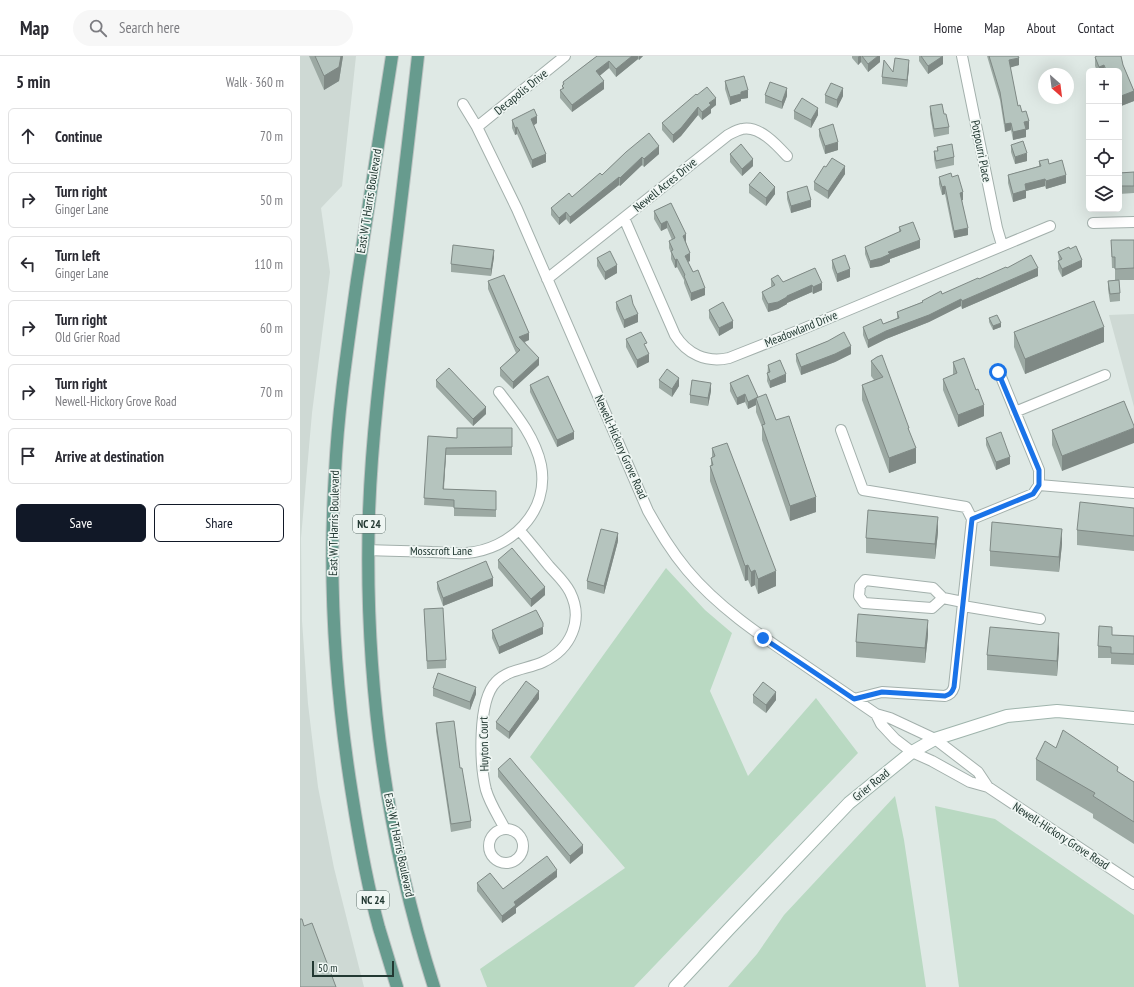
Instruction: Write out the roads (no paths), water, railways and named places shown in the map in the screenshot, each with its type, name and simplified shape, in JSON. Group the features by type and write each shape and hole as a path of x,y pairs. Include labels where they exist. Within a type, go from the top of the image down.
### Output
{"main road":[{"name":"East W T Harris Boulevard","path":"392,56 352,316 338,426 334,482 333,573 336,662 347,766 366,874 379,928 397,987"},
{"name":"East W T Harris Boulevard","path":"418,56 376,414 371,466 368,550 370,639 379,736 396,838 405,880 434,987"}],"street":[{"name":"Decapolis Drive","path":"477,127 565,56"},
{"name":"Potpourri Place","path":"962,56 992,205 1002,245"},
{"name":"Newell-Hickory Grove Road","path":"463,104 477,127 517,209 648,511 659,531 679,560 699,582 763,638 876,714 890,718 935,739 978,772 988,788"},
{"name":"Newell Acres Drive","path":"547,278 728,135 746,128 759,132 766,135 787,156"},
{"name":"Meadowland Drive","path":"624,218 681,344 690,352 701,358 711,360 729,358 805,328 1050,226"},
{"path":"1093,223 1134,222"},
{"path":"972,519 1033,494 1039,485 1039,470 998,372"},
{"path":"1015,412 1105,375"},
{"name":"Mosscroft Lane","path":"368,550 466,553 493,546 520,531 538,504 541,486 541,466 533,444 518,416 499,392"},
{"path":"841,430 863,490 966,507 972,519 954,687 950,694 945,696 882,692 854,699"},
{"path":"1039,485 1134,493"},
{"name":"Huyton Court","path":"505,828 486,791 481,734 482,717 490,689 496,681 506,674 542,662 553,656 572,636 575,618 575,609 569,590 520,531"},
{"path":"943,598 932,608 864,603 859,596 860,586 865,580 933,588 943,598 963,604 1040,618"},
{"name":"Grier Road","path":"675,987 849,803 912,752 935,739 1007,716 1057,711 1134,718"},
{"name":"Newell-Hickory Grove Road","path":"876,714 880,724 895,739 912,752 939,764 970,782 988,788 1134,884"}]}
